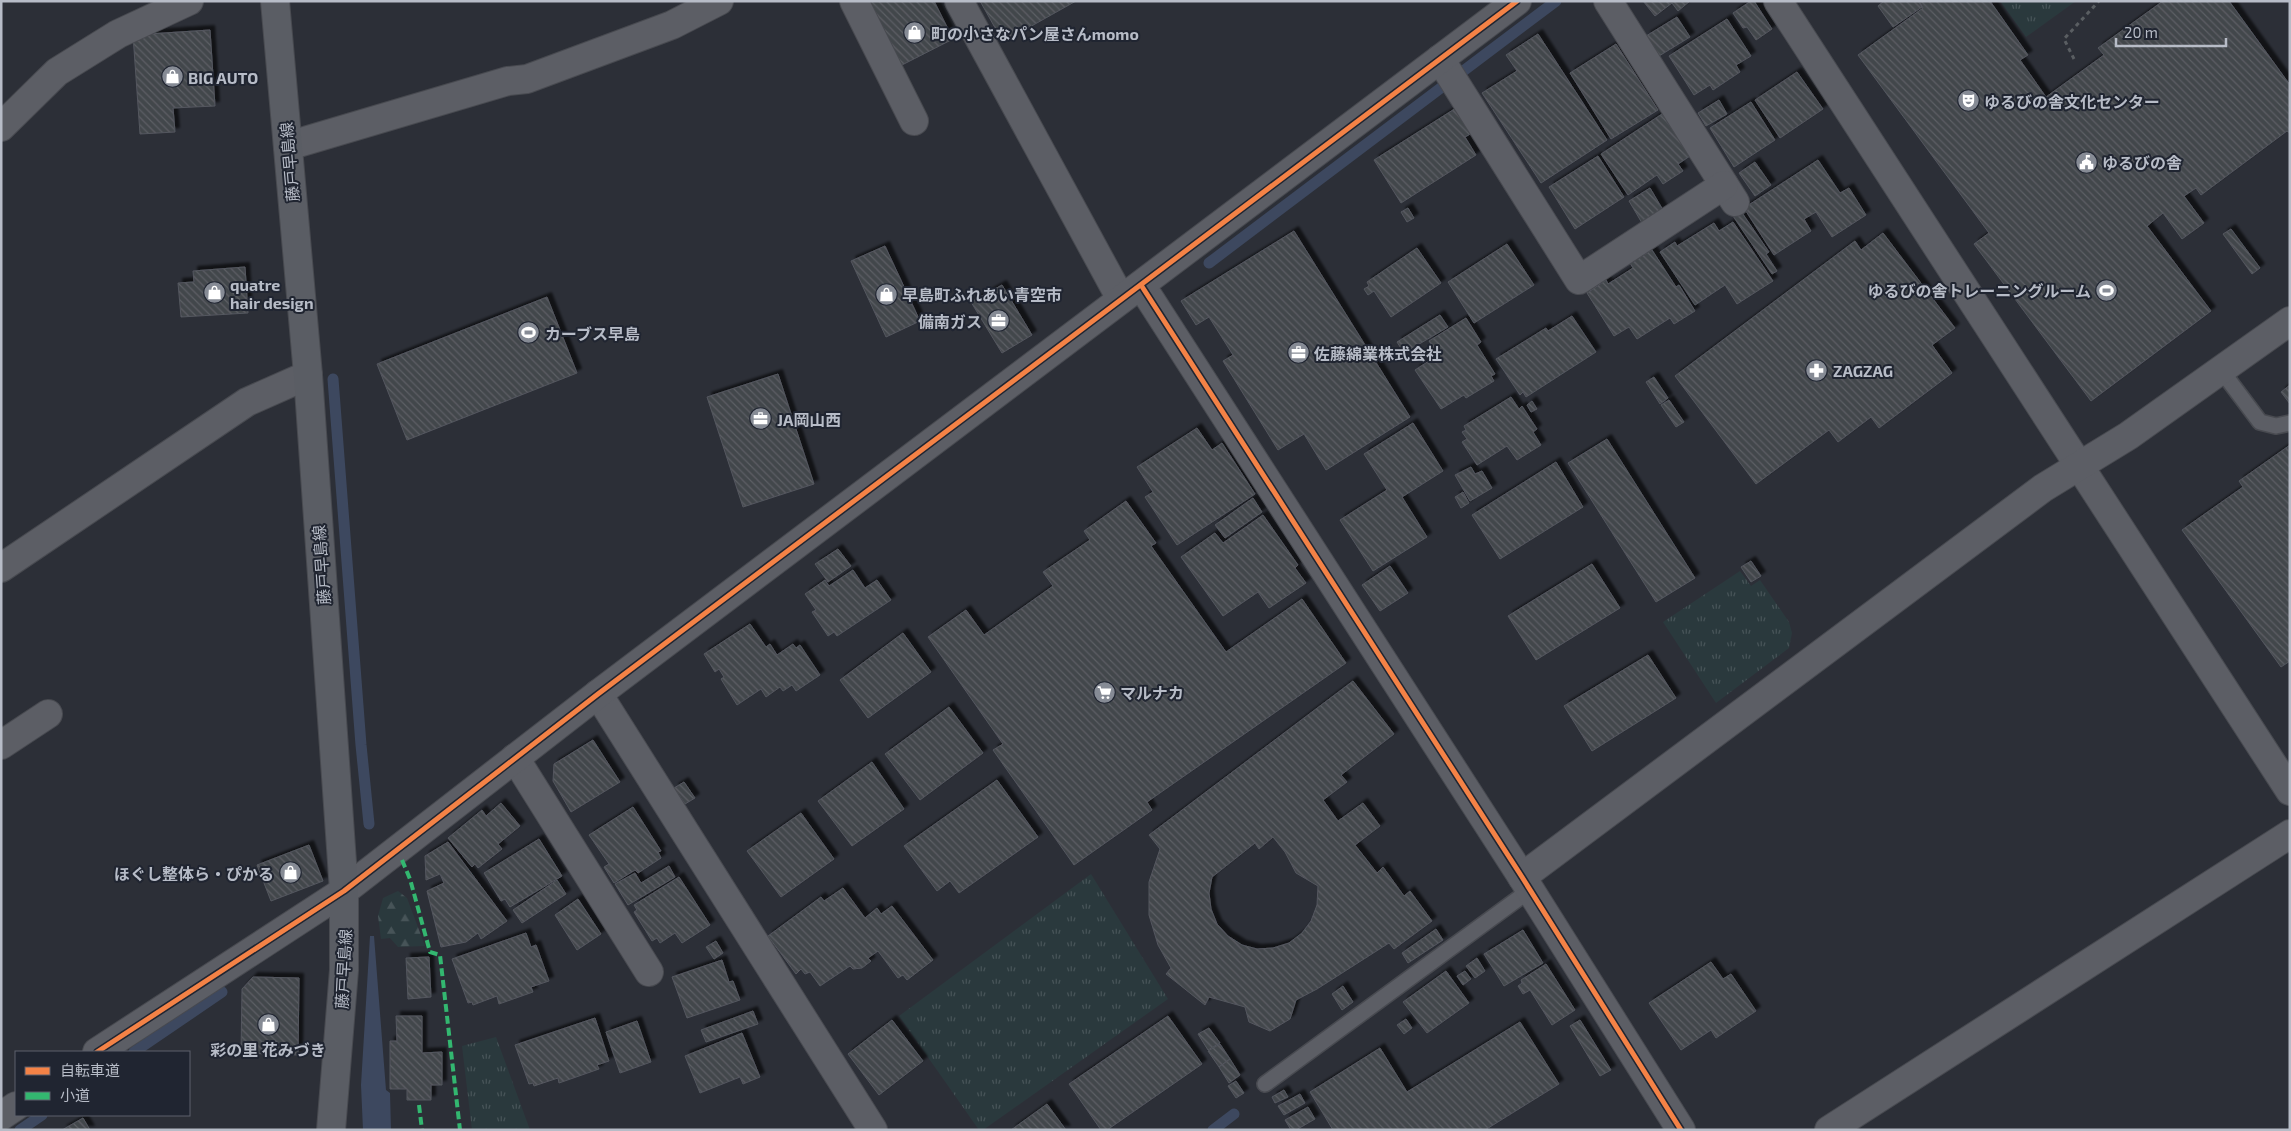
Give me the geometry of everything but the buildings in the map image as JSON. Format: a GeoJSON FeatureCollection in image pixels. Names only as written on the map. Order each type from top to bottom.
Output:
{"type":"FeatureCollection","features":[{"type":"Feature","properties":{"kind":"main road","name":"藤戸早島線"},"geometry":{"type":"LineString","coordinates":[[275,1],[308,375],[344,891],[344,970],[331,1130]]}},
{"type":"Feature","properties":{"kind":"street"},"geometry":{"type":"LineString","coordinates":[[1,127],[58,72],[118,34],[189,1]]}},
{"type":"Feature","properties":{"kind":"street"},"geometry":{"type":"LineString","coordinates":[[288,146],[508,81],[527,79],[672,25],[719,1]]}},
{"type":"Feature","properties":{"kind":"street"},"geometry":{"type":"LineString","coordinates":[[854,1],[914,121]]}},
{"type":"Feature","properties":{"kind":"street"},"geometry":{"type":"LineString","coordinates":[[959,1],[1131,292],[1526,883],[1682,1130]]}},
{"type":"Feature","properties":{"kind":"street"},"geometry":{"type":"LineString","coordinates":[[99,1051],[344,891],[598,694],[1131,292],[1448,73],[1517,1]]}},
{"type":"Feature","properties":{"kind":"street"},"geometry":{"type":"LineString","coordinates":[[1448,73],[1579,280],[1729,193],[1608,1]]}},
{"type":"Feature","properties":{"kind":"street"},"geometry":{"type":"LineString","coordinates":[[1778,1],[2290,790]]}},
{"type":"Feature","properties":{"kind":"street"},"geometry":{"type":"LineString","coordinates":[[1526,883],[2044,488],[2079,464],[2128,436],[2290,321]]}},
{"type":"Feature","properties":{"kind":"street"},"geometry":{"type":"LineString","coordinates":[[1,568],[247,402],[308,375]]}},
{"type":"Feature","properties":{"kind":"street"},"geometry":{"type":"LineString","coordinates":[[598,694],[873,1130]]}},
{"type":"Feature","properties":{"kind":"street"},"geometry":{"type":"LineString","coordinates":[[1,745],[48,714]]}},
{"type":"Feature","properties":{"kind":"street"},"geometry":{"type":"LineString","coordinates":[[515,758],[649,972]]}},
{"type":"Feature","properties":{"kind":"street"},"geometry":{"type":"LineString","coordinates":[[1829,1130],[2290,834]]}},
{"type":"Feature","properties":{"kind":"street"},"geometry":{"type":"LineString","coordinates":[[1,1116],[15,1107]]}},
{"type":"Feature","properties":{"kind":"lane"},"geometry":{"type":"LineString","coordinates":[[2221,370],[2260,422],[2276,426],[2290,422]]}},
{"type":"Feature","properties":{"kind":"lane"},"geometry":{"type":"LineString","coordinates":[[1265,1084],[1526,883]]}},
{"type":"Feature","properties":{"kind":"path"},"geometry":{"type":"LineString","coordinates":[[2074,59],[2064,39],[2099,1]]}},
{"type":"Feature","properties":{"kind":"green space"},"geometry":{"type":"Polygon","coordinates":[[[2000,1],[2076,1],[2026,37],[2000,1]]]}},
{"type":"Feature","properties":{"kind":"green space"},"geometry":{"type":"Polygon","coordinates":[[[1740,571],[1751,586],[1760,580],[1789,622],[1792,633],[1789,648],[1716,703],[1663,622],[1740,571]]]}},
{"type":"Feature","properties":{"kind":"green space"},"geometry":{"type":"Polygon","coordinates":[[[1091,874],[1168,999],[983,1130],[979,1130],[899,1016],[1091,874]]]}},
{"type":"Feature","properties":{"kind":"green space"},"geometry":{"type":"Polygon","coordinates":[[[398,891],[407,898],[425,946],[398,947],[390,938],[381,939],[378,916],[383,898],[398,891]]]}},
{"type":"Feature","properties":{"kind":"green space"},"geometry":{"type":"Polygon","coordinates":[[[496,1037],[530,1130],[472,1130],[462,1046],[496,1037]]]}},
{"type":"Feature","properties":{"kind":"water"},"geometry":{"type":"Polygon","coordinates":[[[370,936],[374,936],[386,1090],[390,1093],[391,1130],[363,1130],[361,1085],[370,936]]]}},
{"type":"Feature","properties":{"kind":"waterway"},"geometry":{"type":"LineString","coordinates":[[1209,263],[1556,1]]}},
{"type":"Feature","properties":{"kind":"waterway"},"geometry":{"type":"LineString","coordinates":[[333,379],[361,745],[369,824]]}},
{"type":"Feature","properties":{"kind":"waterway"},"geometry":{"type":"LineString","coordinates":[[135,1051],[222,992]]}},
{"type":"Feature","properties":{"kind":"waterway"},"geometry":{"type":"LineString","coordinates":[[1213,1130],[1234,1114]]}},
{"type":"Feature","properties":{"kind":"waterway"},"geometry":{"type":"LineString","coordinates":[[20,1130],[41,1116]]}},
{"type":"Feature","properties":{"kind":"marked path"},"geometry":{"type":"LineString","coordinates":[[402,860],[410,879],[430,952],[440,955],[460,1130]]}},
{"type":"Feature","properties":{"kind":"marked path"},"geometry":{"type":"LineString","coordinates":[[419,1105],[422,1130]]}},
{"type":"Feature","properties":{"kind":"cycle path"},"geometry":{"type":"LineString","coordinates":[[99,1051],[344,891],[598,694],[1517,1]]}},
{"type":"Feature","properties":{"kind":"cycle path"},"geometry":{"type":"LineString","coordinates":[[1141,285],[1522,877],[1681,1130]]}},
{"type":"Feature","properties":{"kind":"place","name":"町の小さなパン屋さんmomo"},"geometry":{"type":"Point","coordinates":[915,33]}},
{"type":"Feature","properties":{"kind":"place","name":"BIG AUTO"},"geometry":{"type":"Point","coordinates":[172,77]}},
{"type":"Feature","properties":{"kind":"place","name":"ゆるびの舎文化センター"},"geometry":{"type":"Point","coordinates":[1968,101]}},
{"type":"Feature","properties":{"kind":"place","name":"ゆるびの舎"},"geometry":{"type":"Point","coordinates":[2086,162]}},
{"type":"Feature","properties":{"kind":"place","name":"ゆるびの舎トレーニングルーム"},"geometry":{"type":"Point","coordinates":[2107,290]}},
{"type":"Feature","properties":{"kind":"place","name":"quatre hair design"},"geometry":{"type":"Point","coordinates":[214,293]}},
{"type":"Feature","properties":{"kind":"place","name":"早島町ふれあい青空市"},"geometry":{"type":"Point","coordinates":[886,294]}},
{"type":"Feature","properties":{"kind":"place","name":"備南ガス"},"geometry":{"type":"Point","coordinates":[998,321]}},
{"type":"Feature","properties":{"kind":"place","name":"カーブス早島"},"geometry":{"type":"Point","coordinates":[529,333]}},
{"type":"Feature","properties":{"kind":"place","name":"佐藤綿業株式会社"},"geometry":{"type":"Point","coordinates":[1298,353]}},
{"type":"Feature","properties":{"kind":"place","name":"ZAGZAG"},"geometry":{"type":"Point","coordinates":[1817,370]}},
{"type":"Feature","properties":{"kind":"place","name":"JA岡山西"},"geometry":{"type":"Point","coordinates":[761,419]}},
{"type":"Feature","properties":{"kind":"place","name":"マルナカ"},"geometry":{"type":"Point","coordinates":[1104,692]}},
{"type":"Feature","properties":{"kind":"place","name":"ほぐし整体ら・ぴかる"},"geometry":{"type":"Point","coordinates":[290,873]}},
{"type":"Feature","properties":{"kind":"place","name":"彩の里 花みづき"},"geometry":{"type":"Point","coordinates":[268,1025]}}]}
